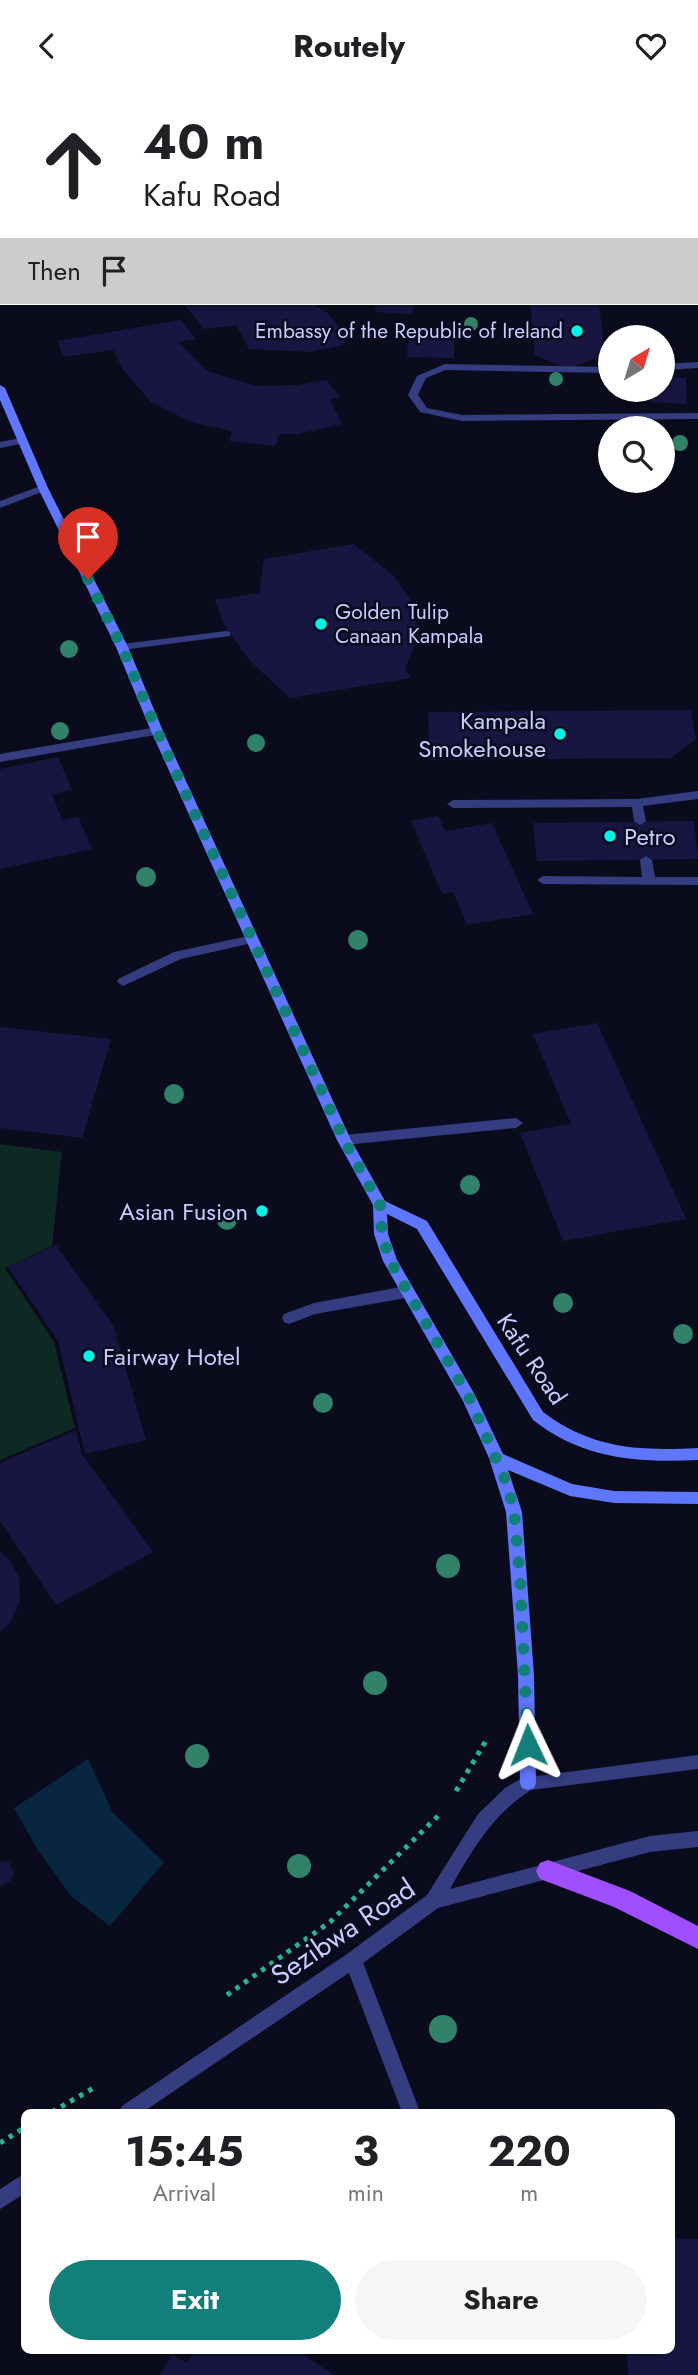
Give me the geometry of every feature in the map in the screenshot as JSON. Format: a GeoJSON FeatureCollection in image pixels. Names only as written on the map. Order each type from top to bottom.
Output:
{"type":"FeatureCollection","features":[{"type":"Feature","properties":{"kind":"main road"},"geometry":{"type":"LineString","coordinates":[[0,388],[43,488],[122,647],[157,731],[344,1140],[380,1205],[382,1234],[390,1261],[470,1399],[497,1458],[514,1512],[526,1675],[528,1783]]}},
{"type":"Feature","properties":{"kind":"main road","name":"Kafu Road"},"geometry":{"type":"LineString","coordinates":[[380,1205],[422,1226],[538,1416],[561,1434],[596,1446],[640,1453],[698,1454]]}},
{"type":"Feature","properties":{"kind":"main road"},"geometry":{"type":"LineString","coordinates":[[497,1458],[570,1490],[614,1497],[698,1498]]}},
{"type":"Feature","properties":{"kind":"main road"},"geometry":{"type":"LineString","coordinates":[[548,1871],[622,1899],[698,1938]]}},
{"type":"Feature","properties":{"kind":"street"},"geometry":{"type":"LineString","coordinates":[[676,366],[698,365]]}},
{"type":"Feature","properties":{"kind":"street"},"geometry":{"type":"LineString","coordinates":[[598,370],[445,367],[422,376],[413,395],[424,410],[462,418],[698,417]]}},
{"type":"Feature","properties":{"kind":"street"},"geometry":{"type":"LineString","coordinates":[[0,445],[22,441]]}},
{"type":"Feature","properties":{"kind":"street"},"geometry":{"type":"LineString","coordinates":[[0,505],[43,488]]}},
{"type":"Feature","properties":{"kind":"street"},"geometry":{"type":"LineString","coordinates":[[122,647],[226,635]]}},
{"type":"Feature","properties":{"kind":"street"},"geometry":{"type":"LineString","coordinates":[[0,758],[157,731]]}},
{"type":"Feature","properties":{"kind":"street"},"geometry":{"type":"LineString","coordinates":[[453,804],[637,803],[698,795]]}},
{"type":"Feature","properties":{"kind":"street"},"geometry":{"type":"LineString","coordinates":[[637,803],[640,821]]}},
{"type":"Feature","properties":{"kind":"street"},"geometry":{"type":"LineString","coordinates":[[646,860],[649,881]]}},
{"type":"Feature","properties":{"kind":"street"},"geometry":{"type":"LineString","coordinates":[[543,880],[698,881]]}},
{"type":"Feature","properties":{"kind":"street"},"geometry":{"type":"LineString","coordinates":[[123,982],[178,955],[253,939]]}},
{"type":"Feature","properties":{"kind":"street"},"geometry":{"type":"LineString","coordinates":[[344,1140],[516,1123]]}},
{"type":"Feature","properties":{"kind":"street"},"geometry":{"type":"LineString","coordinates":[[289,1318],[314,1309],[406,1292]]}},
{"type":"Feature","properties":{"kind":"street"},"geometry":{"type":"LineString","coordinates":[[433,1901],[485,1815],[506,1795],[528,1783],[698,1762]]}},
{"type":"Feature","properties":{"kind":"street","name":"Sezibwa Road"},"geometry":{"type":"LineString","coordinates":[[132,2109],[353,1960],[433,1901],[650,1844],[698,1839]]}},
{"type":"Feature","properties":{"kind":"street"},"geometry":{"type":"LineString","coordinates":[[353,1960],[410,2109]]}},
{"type":"Feature","properties":{"kind":"street"},"geometry":{"type":"LineString","coordinates":[[0,2200],[21,2185]]}},
{"type":"Feature","properties":{"kind":"path"},"geometry":{"type":"LineString","coordinates":[[450,1800],[489,1735]]}},
{"type":"Feature","properties":{"kind":"path"},"geometry":{"type":"LineString","coordinates":[[217,2002],[330,1922],[444,1810]]}},
{"type":"Feature","properties":{"kind":"path"},"geometry":{"type":"LineString","coordinates":[[57,2109],[104,2082]]}},
{"type":"Feature","properties":{"kind":"path"},"geometry":{"type":"LineString","coordinates":[[0,2143],[21,2130]]}},
{"type":"Feature","properties":{"kind":"green space"},"geometry":{"type":"Polygon","coordinates":[[[0,1144],[62,1152],[52,1246],[5,1268],[54,1342],[75,1428],[0,1460],[0,1144]]]}},
{"type":"Feature","properties":{"kind":"water"},"geometry":{"type":"Polygon","coordinates":[[[88,1759],[113,1813],[164,1862],[110,1926],[71,1896],[36,1847],[14,1808],[88,1759]]]}},
{"type":"Feature","properties":{"kind":"building"},"geometry":{"type":"Polygon","coordinates":[[[185,305],[314,305],[328,313],[342,332],[345,345],[309,352],[249,349],[236,325],[204,329],[185,305]]]}},
{"type":"Feature","properties":{"kind":"building"},"geometry":{"type":"Polygon","coordinates":[[[376,305],[414,305],[412,314],[375,312],[376,305]]]}},
{"type":"Feature","properties":{"kind":"building"},"geometry":{"type":"Polygon","coordinates":[[[530,305],[599,305],[602,325],[598,325],[598,358],[568,369],[535,355],[530,305]]]}},
{"type":"Feature","properties":{"kind":"building"},"geometry":{"type":"Polygon","coordinates":[[[181,320],[196,339],[178,342],[207,371],[256,386],[297,385],[326,380],[340,397],[330,399],[342,424],[298,434],[280,434],[275,446],[230,441],[232,431],[191,422],[151,402],[124,371],[113,350],[63,357],[58,341],[181,320]]]}},
{"type":"Feature","properties":{"kind":"building"},"geometry":{"type":"Polygon","coordinates":[[[419,329],[444,330],[444,339],[454,339],[454,358],[407,357],[408,340],[419,340],[419,329]]]}},
{"type":"Feature","properties":{"kind":"building"},"geometry":{"type":"Polygon","coordinates":[[[676,378],[686,378],[687,404],[668,403],[676,403],[676,378]]]}},
{"type":"Feature","properties":{"kind":"building","name":"Golden Tulip Canaan Kampala"},"geometry":{"type":"Polygon","coordinates":[[[353,544],[394,576],[414,605],[418,637],[405,669],[411,678],[290,698],[250,661],[225,627],[215,600],[259,593],[264,559],[353,544]]]}},
{"type":"Feature","properties":{"kind":"building"},"geometry":{"type":"Polygon","coordinates":[[[691,710],[696,739],[671,758],[430,760],[428,712],[691,710]]]}},
{"type":"Feature","properties":{"kind":"building"},"geometry":{"type":"Polygon","coordinates":[[[58,757],[72,790],[52,794],[62,820],[78,817],[92,849],[0,869],[0,769],[58,757]]]}},
{"type":"Feature","properties":{"kind":"building"},"geometry":{"type":"Polygon","coordinates":[[[438,816],[445,831],[492,823],[533,914],[467,925],[453,892],[442,894],[411,821],[438,816]]]}},
{"type":"Feature","properties":{"kind":"building"},"geometry":{"type":"Polygon","coordinates":[[[694,821],[698,859],[537,861],[533,823],[694,821]]]}},
{"type":"Feature","properties":{"kind":"building"},"geometry":{"type":"Polygon","coordinates":[[[597,1023],[686,1219],[563,1241],[520,1133],[571,1124],[533,1034],[597,1023]]]}},
{"type":"Feature","properties":{"kind":"building"},"geometry":{"type":"Polygon","coordinates":[[[0,1027],[111,1039],[82,1138],[0,1128],[0,1027]]]}},
{"type":"Feature","properties":{"kind":"building"},"geometry":{"type":"Polygon","coordinates":[[[56,1245],[113,1325],[146,1440],[85,1454],[58,1341],[8,1267],[56,1245]]]}},
{"type":"Feature","properties":{"kind":"building"},"geometry":{"type":"Polygon","coordinates":[[[76,1430],[82,1454],[153,1552],[56,1605],[0,1521],[0,1463],[76,1430]]]}},
{"type":"Feature","properties":{"kind":"building"},"geometry":{"type":"Polygon","coordinates":[[[0,1552],[8,1558],[19,1577],[20,1601],[10,1623],[0,1632],[0,1552]]]}},
{"type":"Feature","properties":{"kind":"building"},"geometry":{"type":"Polygon","coordinates":[[[0,1861],[9,1862],[14,1874],[10,1881],[0,1887],[0,1861]]]}},
{"type":"Feature","properties":{"kind":"building"},"geometry":{"type":"Polygon","coordinates":[[[675,2239],[698,2239],[698,2375],[628,2375],[627,2354],[675,2354],[675,2239]]]}},
{"type":"Feature","properties":{"kind":"building"},"geometry":{"type":"Polygon","coordinates":[[[172,2354],[187,2363],[193,2354],[301,2354],[335,2375],[160,2375],[172,2354]]]}},
{"type":"Feature","properties":{"kind":"place","name":"Embassy of the Republic of Ireland"},"geometry":{"type":"Point","coordinates":[577,331]}},
{"type":"Feature","properties":{"kind":"place","name":"Golden Tulip Canaan Kampala"},"geometry":{"type":"Point","coordinates":[321,624]}},
{"type":"Feature","properties":{"kind":"place","name":"Kampala Smokehouse"},"geometry":{"type":"Point","coordinates":[560,734]}},
{"type":"Feature","properties":{"kind":"place","name":"Petro"},"geometry":{"type":"Point","coordinates":[610,836]}},
{"type":"Feature","properties":{"kind":"place","name":"Asian Fusion"},"geometry":{"type":"Point","coordinates":[262,1211]}},
{"type":"Feature","properties":{"kind":"place","name":"Fairway Hotel"},"geometry":{"type":"Point","coordinates":[89,1356]}},
{"type":"Feature","properties":{"kind":"route"},"geometry":{"type":"LineString","coordinates":[[88,579],[122,647],[157,731],[344,1140],[380,1205],[382,1234],[390,1261],[470,1399],[508,1486],[514,1512],[520,1577],[528,1745]]}}]}
